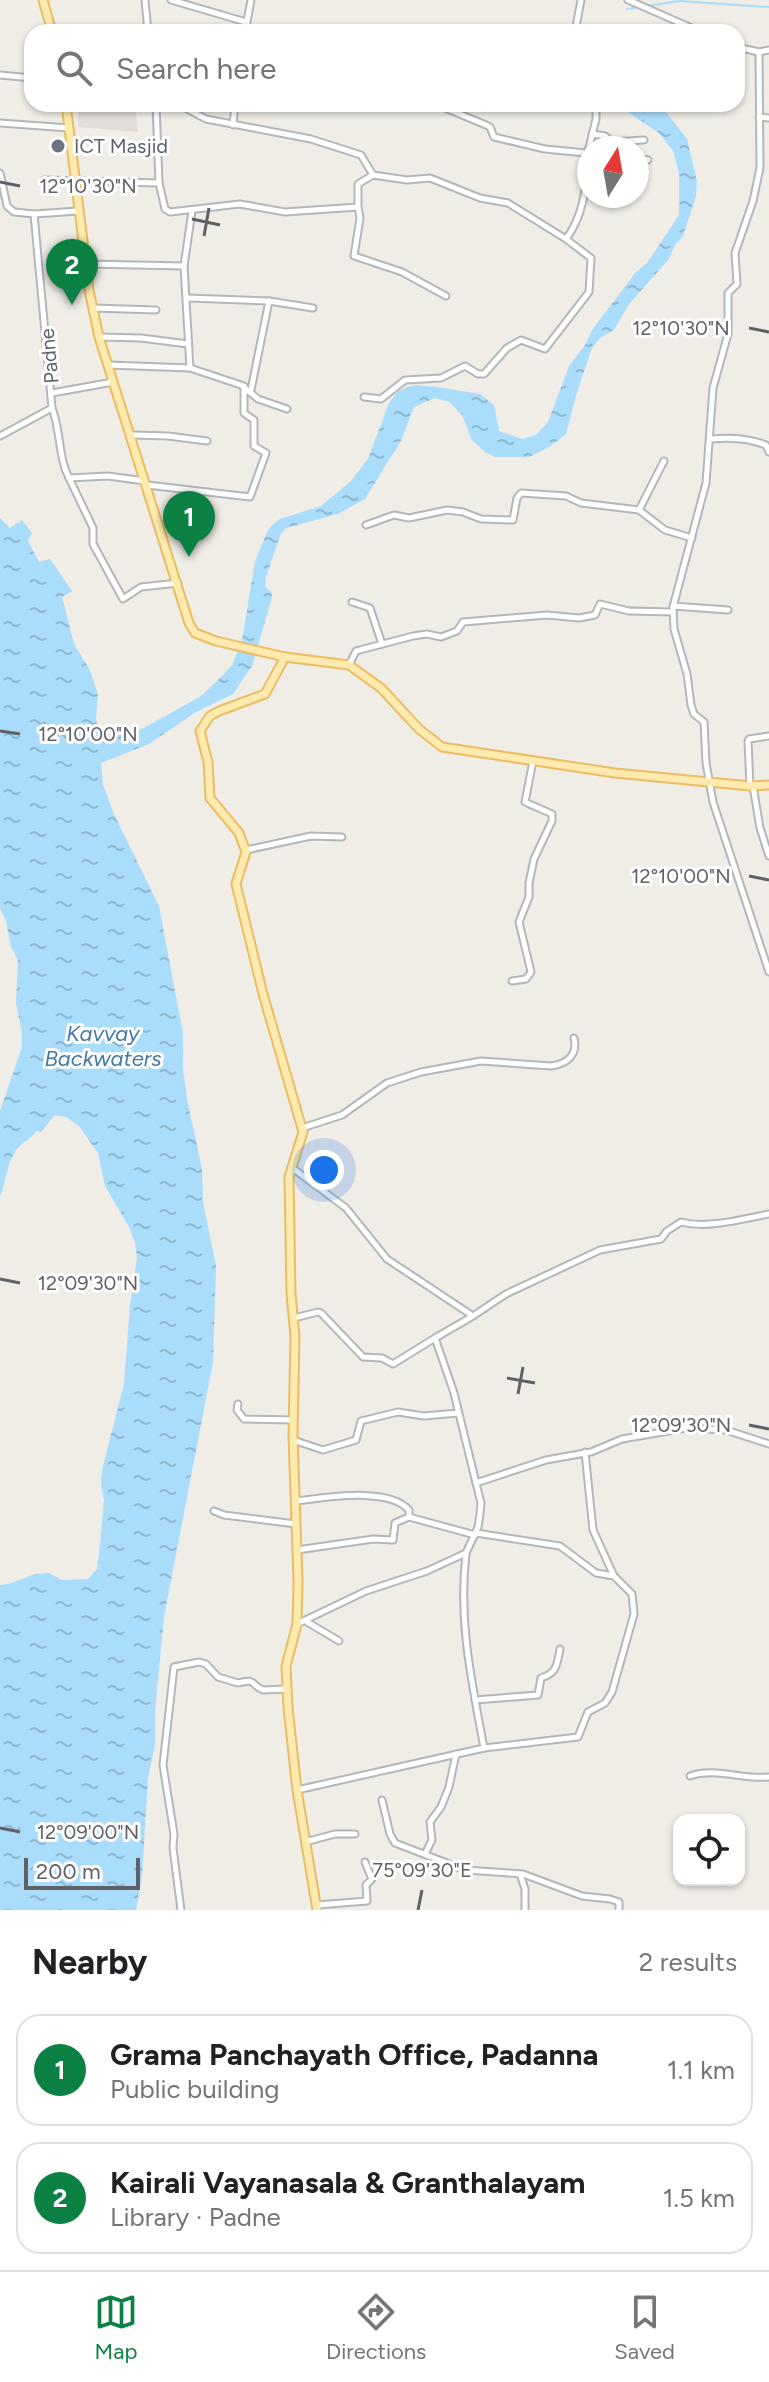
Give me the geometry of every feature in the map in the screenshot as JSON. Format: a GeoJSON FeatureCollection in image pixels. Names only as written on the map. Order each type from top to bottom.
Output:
{"type":"FeatureCollection","features":[{"type":"Feature","properties":{"kind":"main road"},"geometry":{"type":"LineString","coordinates":[[43,0],[50,24]]}},
{"type":"Feature","properties":{"kind":"main road"},"geometry":{"type":"LineString","coordinates":[[67,112],[78,211],[99,337],[191,629],[216,641],[285,657],[349,665],[381,688],[419,729],[442,747],[615,773],[769,785]]}},
{"type":"Feature","properties":{"kind":"main road"},"geometry":{"type":"LineString","coordinates":[[285,657],[265,694],[219,711],[205,721],[200,731],[208,762],[210,798],[239,833],[246,850],[246,859],[236,884],[263,994],[302,1128],[290,1166],[297,1624],[286,1666],[297,1790],[317,1908]]}},
{"type":"Feature","properties":{"kind":"street"},"geometry":{"type":"LineString","coordinates":[[145,0],[147,24]]}},
{"type":"Feature","properties":{"kind":"street"},"geometry":{"type":"LineString","coordinates":[[171,0],[246,22],[251,0]]}},
{"type":"Feature","properties":{"kind":"street"},"geometry":{"type":"LineString","coordinates":[[576,24],[581,0]]}},
{"type":"Feature","properties":{"kind":"street"},"geometry":{"type":"LineString","coordinates":[[628,0],[683,24]]}},
{"type":"Feature","properties":{"kind":"street"},"geometry":{"type":"LineString","coordinates":[[745,49],[759,52],[769,50]]}},
{"type":"Feature","properties":{"kind":"street"},"geometry":{"type":"LineString","coordinates":[[759,52],[760,168],[753,201],[735,253],[738,279],[735,288],[728,293],[728,334],[713,388],[706,483],[673,609],[691,705],[694,714],[704,722],[708,782],[769,972]]}},
{"type":"Feature","properties":{"kind":"street"},"geometry":{"type":"LineString","coordinates":[[0,75],[24,77]]}},
{"type":"Feature","properties":{"kind":"street"},"geometry":{"type":"LineString","coordinates":[[156,112],[159,183],[165,209],[170,212],[240,204],[285,212],[358,207]]}},
{"type":"Feature","properties":{"kind":"street"},"geometry":{"type":"LineString","coordinates":[[193,112],[206,119],[311,139],[361,155],[373,175]]}},
{"type":"Feature","properties":{"kind":"street"},"geometry":{"type":"LineString","coordinates":[[233,125],[234,112]]}},
{"type":"Feature","properties":{"kind":"street"},"geometry":{"type":"LineString","coordinates":[[455,112],[490,127],[494,137],[545,149],[577,151]]}},
{"type":"Feature","properties":{"kind":"street"},"geometry":{"type":"LineString","coordinates":[[596,112],[592,134],[605,136]]}},
{"type":"Feature","properties":{"kind":"street"},"geometry":{"type":"LineString","coordinates":[[759,117],[769,118]]}},
{"type":"Feature","properties":{"kind":"street"},"geometry":{"type":"LineString","coordinates":[[0,123],[69,128]]}},
{"type":"Feature","properties":{"kind":"street"},"geometry":{"type":"LineString","coordinates":[[0,173],[7,206],[14,212],[78,211]]}},
{"type":"Feature","properties":{"kind":"street"},"geometry":{"type":"LineString","coordinates":[[364,397],[381,399],[405,380],[441,378],[465,366],[484,374],[507,348],[521,340],[541,348],[548,347],[589,292],[591,258],[508,203],[480,198],[430,178],[407,180],[373,175],[358,184],[360,218],[354,256],[402,272],[446,296]]}},
{"type":"Feature","properties":{"kind":"street"},"geometry":{"type":"LineString","coordinates":[[44,180],[159,183]]}},
{"type":"Feature","properties":{"kind":"street"},"geometry":{"type":"LineString","coordinates":[[566,239],[573,230],[580,208]]}},
{"type":"Feature","properties":{"kind":"street"},"geometry":{"type":"LineString","coordinates":[[190,368],[184,266],[192,211]]}},
{"type":"Feature","properties":{"kind":"street","name":"Padne"},"geometry":{"type":"LineString","coordinates":[[0,436],[52,408],[34,214]]}},
{"type":"Feature","properties":{"kind":"street"},"geometry":{"type":"LineString","coordinates":[[86,264],[184,266]]}},
{"type":"Feature","properties":{"kind":"street"},"geometry":{"type":"LineString","coordinates":[[187,298],[269,301],[313,308]]}},
{"type":"Feature","properties":{"kind":"street"},"geometry":{"type":"LineString","coordinates":[[251,391],[269,301]]}},
{"type":"Feature","properties":{"kind":"street"},"geometry":{"type":"LineString","coordinates":[[93,308],[156,310]]}},
{"type":"Feature","properties":{"kind":"street"},"geometry":{"type":"LineString","coordinates":[[99,337],[188,344]]}},
{"type":"Feature","properties":{"kind":"street"},"geometry":{"type":"LineString","coordinates":[[108,365],[190,368],[244,386],[258,399],[287,409]]}},
{"type":"Feature","properties":{"kind":"street"},"geometry":{"type":"LineString","coordinates":[[52,393],[113,382]]}},
{"type":"Feature","properties":{"kind":"street"},"geometry":{"type":"LineString","coordinates":[[69,478],[108,476],[250,497],[266,453],[254,446],[254,420],[244,413],[244,386]]}},
{"type":"Feature","properties":{"kind":"street"},"geometry":{"type":"LineString","coordinates":[[52,408],[62,459],[93,528],[93,544],[123,599],[129,598],[141,587],[178,583]]}},
{"type":"Feature","properties":{"kind":"street"},"geometry":{"type":"LineString","coordinates":[[132,435],[207,441]]}},
{"type":"Feature","properties":{"kind":"street"},"geometry":{"type":"LineString","coordinates":[[711,439],[757,441],[766,445],[769,452]]}},
{"type":"Feature","properties":{"kind":"street"},"geometry":{"type":"LineString","coordinates":[[639,510],[664,461]]}},
{"type":"Feature","properties":{"kind":"street"},"geometry":{"type":"LineString","coordinates":[[366,525],[394,515],[409,518],[447,510],[481,519],[513,520],[517,495],[521,493],[566,496],[581,503],[639,510],[665,530],[692,538]]}},
{"type":"Feature","properties":{"kind":"street"},"geometry":{"type":"LineString","coordinates":[[352,602],[370,608],[382,644]]}},
{"type":"Feature","properties":{"kind":"street"},"geometry":{"type":"LineString","coordinates":[[349,665],[356,651],[427,634],[441,637],[457,631],[463,622],[547,615],[579,618],[592,616],[600,604],[629,611],[728,610]]}},
{"type":"Feature","properties":{"kind":"street"},"geometry":{"type":"LineString","coordinates":[[769,736],[748,741],[752,786],[769,856]]}},
{"type":"Feature","properties":{"kind":"street"},"geometry":{"type":"LineString","coordinates":[[512,981],[526,979],[531,972],[519,922],[529,897],[534,859],[552,821],[552,814],[525,802],[533,761]]}},
{"type":"Feature","properties":{"kind":"street"},"geometry":{"type":"LineString","coordinates":[[761,833],[769,831]]}},
{"type":"Feature","properties":{"kind":"street"},"geometry":{"type":"LineString","coordinates":[[246,850],[301,837],[342,837]]}},
{"type":"Feature","properties":{"kind":"street"},"geometry":{"type":"LineString","coordinates":[[302,1128],[342,1115],[387,1083],[421,1072],[481,1061],[561,1065],[576,1047],[574,1038]]}},
{"type":"Feature","properties":{"kind":"street"},"geometry":{"type":"LineString","coordinates":[[290,1166],[346,1208],[387,1259],[473,1316]]}},
{"type":"Feature","properties":{"kind":"street"},"geometry":{"type":"LineString","coordinates":[[293,1318],[321,1313],[363,1357],[382,1358],[393,1364],[506,1294],[600,1250],[661,1239],[681,1222],[695,1225],[769,1214]]}},
{"type":"Feature","properties":{"kind":"street"},"geometry":{"type":"LineString","coordinates":[[435,1338],[481,1503],[476,1534],[466,1553],[462,1600],[463,1633],[484,1748]]}},
{"type":"Feature","properties":{"kind":"street"},"geometry":{"type":"LineString","coordinates":[[238,1404],[237,1410],[244,1419],[293,1420]]}},
{"type":"Feature","properties":{"kind":"street"},"geometry":{"type":"LineString","coordinates":[[293,1440],[327,1449],[356,1440],[361,1421],[398,1412],[414,1416],[458,1413]]}},
{"type":"Feature","properties":{"kind":"street"},"geometry":{"type":"LineString","coordinates":[[476,1483],[546,1460],[591,1452],[622,1439],[686,1428],[726,1430],[769,1444]]}},
{"type":"Feature","properties":{"kind":"street"},"geometry":{"type":"LineString","coordinates":[[297,1790],[484,1748],[578,1737],[588,1712],[605,1703],[612,1692],[634,1614],[632,1594],[614,1576],[593,1530],[595,1521],[585,1452]]}},
{"type":"Feature","properties":{"kind":"street"},"geometry":{"type":"LineString","coordinates":[[296,1501],[371,1497],[405,1505],[409,1517]]}},
{"type":"Feature","properties":{"kind":"street"},"geometry":{"type":"LineString","coordinates":[[214,1511],[296,1524]]}},
{"type":"Feature","properties":{"kind":"street"},"geometry":{"type":"LineString","coordinates":[[297,1550],[373,1539],[393,1540],[395,1523],[409,1517],[476,1534],[560,1546],[596,1573],[614,1576]]}},
{"type":"Feature","properties":{"kind":"street"},"geometry":{"type":"LineString","coordinates":[[297,1624],[366,1591],[427,1571],[466,1553]]}},
{"type":"Feature","properties":{"kind":"street"},"geometry":{"type":"LineString","coordinates":[[307,1621],[339,1641]]}},
{"type":"Feature","properties":{"kind":"street"},"geometry":{"type":"LineString","coordinates":[[475,1700],[538,1695],[541,1678],[554,1674],[556,1670],[560,1649]]}},
{"type":"Feature","properties":{"kind":"street"},"geometry":{"type":"LineString","coordinates":[[181,1910],[174,1834],[163,1765],[174,1667],[199,1662],[206,1664],[218,1677],[238,1683],[252,1681],[263,1690],[287,1689]]}},
{"type":"Feature","properties":{"kind":"street"},"geometry":{"type":"LineString","coordinates":[[425,1854],[432,1840],[430,1822],[441,1807],[449,1787],[456,1754]]}},
{"type":"Feature","properties":{"kind":"street"},"geometry":{"type":"LineString","coordinates":[[690,1776],[705,1771],[721,1775],[769,1777]]}},
{"type":"Feature","properties":{"kind":"street"},"geometry":{"type":"LineString","coordinates":[[382,1800],[392,1841],[465,1870],[520,1874],[582,1896],[610,1899],[619,1902],[619,1910]]}},
{"type":"Feature","properties":{"kind":"street"},"geometry":{"type":"LineString","coordinates":[[305,1842],[335,1834],[355,1834]]}},
{"type":"Feature","properties":{"kind":"street"},"geometry":{"type":"LineString","coordinates":[[317,1908],[367,1901],[366,1885],[372,1879],[365,1862]]}},
{"type":"Feature","properties":{"kind":"street"},"geometry":{"type":"LineString","coordinates":[[520,1874],[525,1889],[525,1910]]}},
{"type":"Feature","properties":{"kind":"shaded area"},"geometry":{"type":"Polygon","coordinates":[[[78,112],[136,112],[138,132],[78,127],[78,112]]]}},
{"type":"Feature","properties":{"kind":"water","name":"Kavvay Backwaters"},"geometry":{"type":"Polygon","coordinates":[[[628,112],[666,112],[687,139],[697,181],[696,196],[683,236],[669,259],[629,304],[614,330],[600,338],[592,348],[566,434],[529,457],[496,457],[486,453],[472,440],[462,415],[449,402],[435,398],[414,407],[401,441],[365,499],[338,514],[286,528],[281,533],[266,577],[265,587],[272,593],[271,601],[252,666],[233,694],[196,712],[149,744],[101,763],[103,784],[113,812],[159,906],[183,1033],[187,1099],[202,1169],[203,1202],[216,1266],[213,1362],[164,1617],[155,1744],[148,1778],[142,1877],[136,1910],[0,1910],[0,1585],[49,1573],[62,1580],[88,1579],[97,1569],[104,1500],[102,1470],[124,1384],[137,1258],[129,1227],[105,1186],[98,1153],[79,1126],[66,1117],[55,1115],[41,1132],[36,1131],[17,1149],[0,1197],[0,1111],[22,1047],[22,1033],[16,1003],[18,960],[0,908],[0,518],[10,528],[22,520],[32,533],[28,541],[39,562],[50,559],[72,591],[62,597],[74,644],[90,670],[98,695],[96,718],[99,740],[144,728],[201,696],[232,665],[242,641],[255,561],[269,528],[280,519],[321,506],[351,481],[368,459],[389,403],[398,391],[415,385],[480,394],[494,405],[499,431],[522,439],[536,435],[548,422],[569,366],[592,330],[636,272],[647,263],[679,215],[679,173],[673,151],[659,133],[628,112]]]}},
{"type":"Feature","properties":{"kind":"waterway"},"geometry":{"type":"LineString","coordinates":[[647,6],[679,1],[769,7]]}},
{"type":"Feature","properties":{"kind":"waterway"},"geometry":{"type":"LineString","coordinates":[[627,9],[641,7]]}},
{"type":"Feature","properties":{"kind":"place","name":"ICT Masjid"},"geometry":{"type":"Point","coordinates":[58,146]}},
{"type":"Feature","properties":{"kind":"place","name":"Kairali Vayanasala & Granthalayam"},"geometry":{"type":"Point","coordinates":[72,305]}},
{"type":"Feature","properties":{"kind":"place","name":"Grama Panchayath Office, Padanna"},"geometry":{"type":"Point","coordinates":[189,557]}}]}
